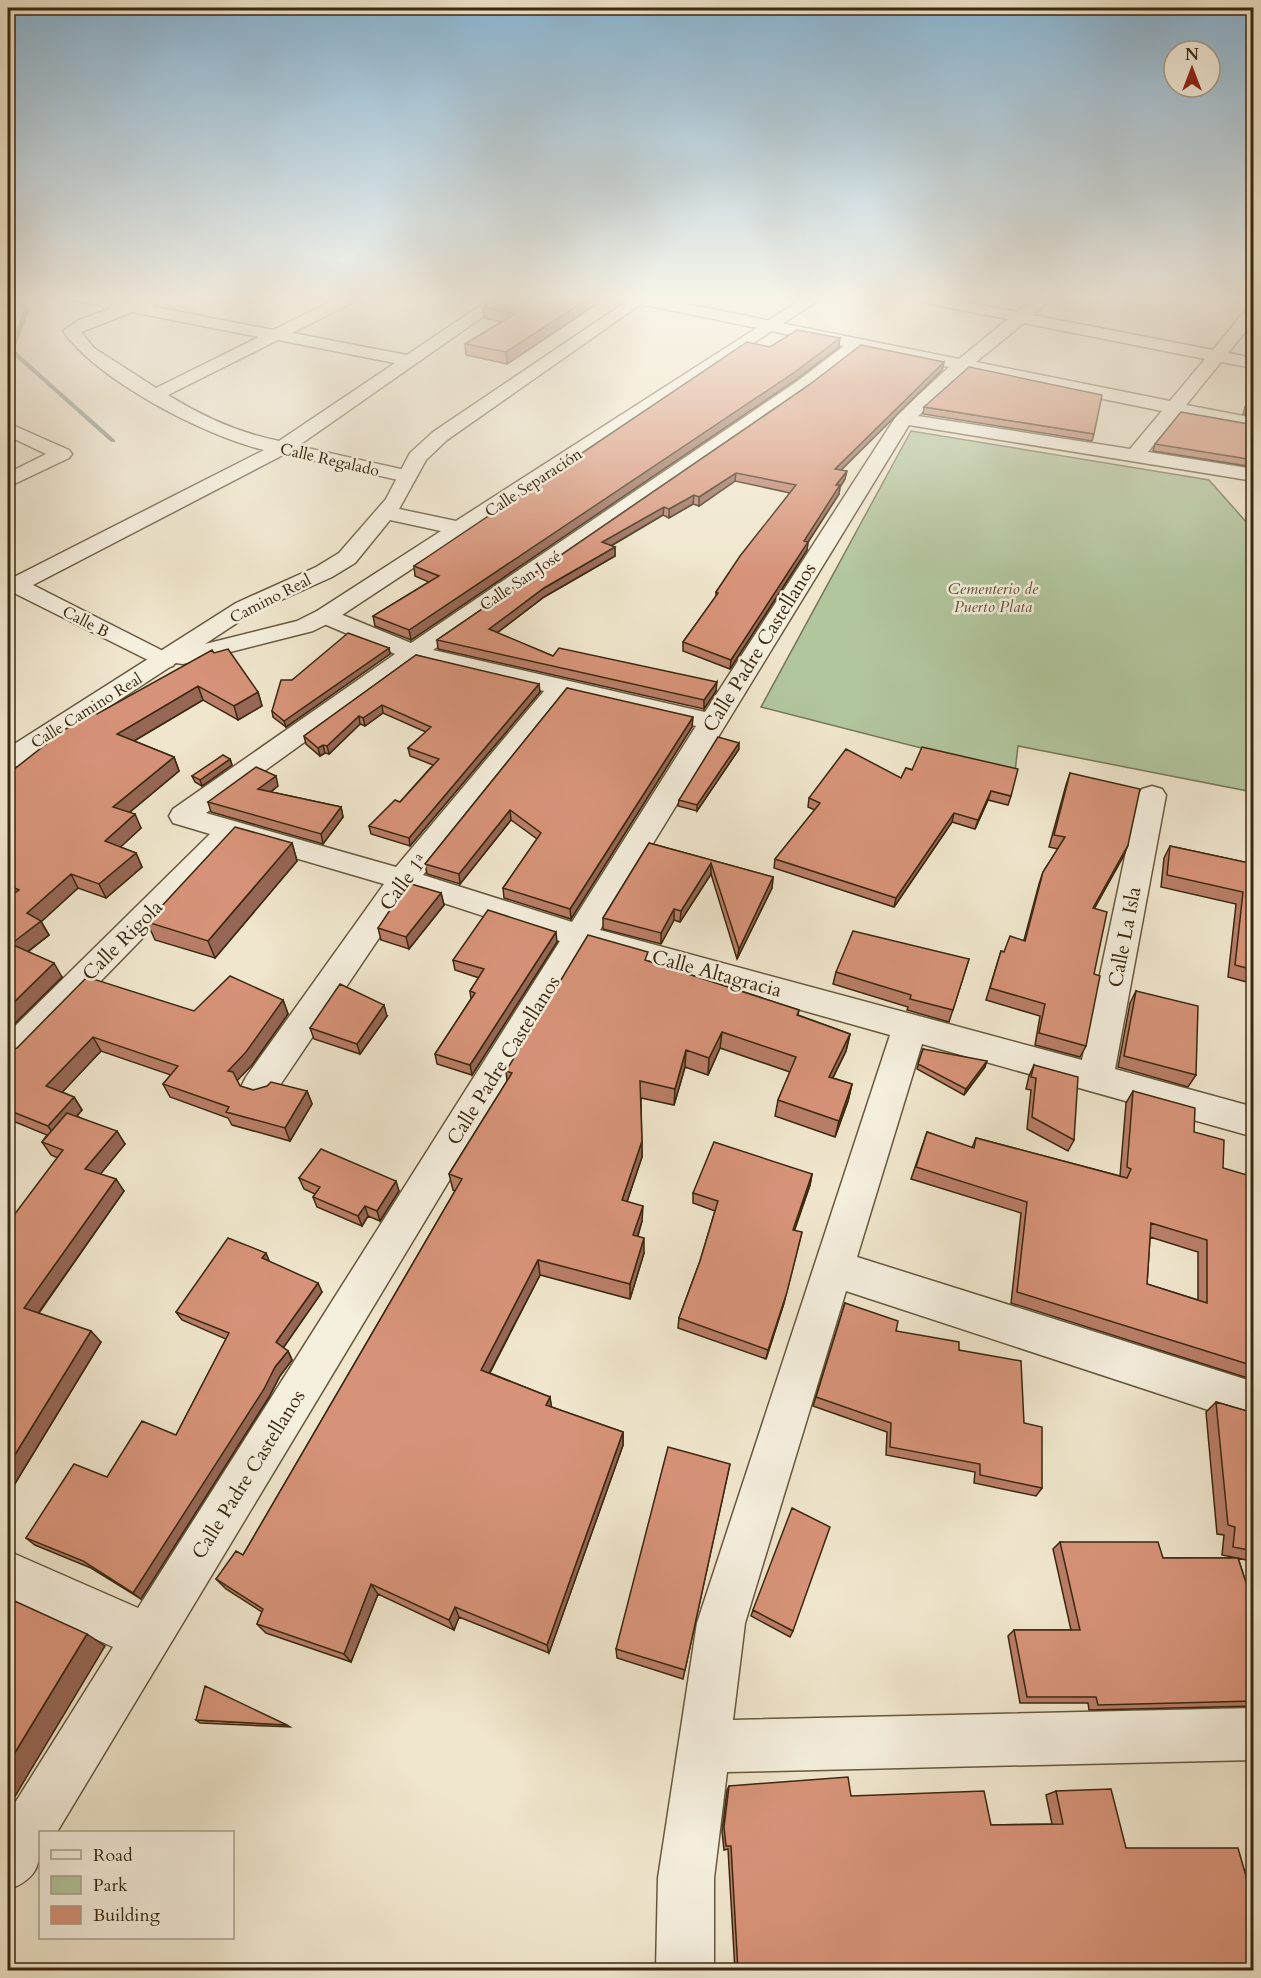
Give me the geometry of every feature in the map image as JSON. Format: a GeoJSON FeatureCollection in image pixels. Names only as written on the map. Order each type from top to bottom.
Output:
{"type":"FeatureCollection","features":[{"type":"Feature","properties":{"kind":"street","name":"Calle Regalado"},"geometry":{"type":"LineString","coordinates":[[146,389],[185,414],[242,439],[407,476]]}},
{"type":"Feature","properties":{"kind":"street"},"geometry":{"type":"LineString","coordinates":[[155,395],[167,389]]}},
{"type":"Feature","properties":{"kind":"street"},"geometry":{"type":"LineString","coordinates":[[12,583],[282,448],[369,389]]}},
{"type":"Feature","properties":{"kind":"street","name":"Camino Real"},"geometry":{"type":"LineString","coordinates":[[164,661],[244,608],[324,572],[347,558],[387,513],[417,457],[440,436],[506,389]]}},
{"type":"Feature","properties":{"kind":"street","name":"Calle Separación"},"geometry":{"type":"LineString","coordinates":[[164,661],[236,645],[305,626],[325,616],[675,389]]}},
{"type":"Feature","properties":{"kind":"street","name":"Calle San José"},"geometry":{"type":"LineString","coordinates":[[183,816],[413,653],[797,389]]}},
{"type":"Feature","properties":{"kind":"street","name":"Calle Padre Castellanos"},"geometry":{"type":"LineString","coordinates":[[8,1863],[712,722],[904,419],[936,389]]}},
{"type":"Feature","properties":{"kind":"street"},"geometry":{"type":"LineString","coordinates":[[1085,389],[1254,424]]}},
{"type":"Feature","properties":{"kind":"street"},"geometry":{"type":"LineString","coordinates":[[1135,456],[1188,389]]}},
{"type":"Feature","properties":{"kind":"street"},"geometry":{"type":"LineString","coordinates":[[904,419],[1254,475]]}},
{"type":"Feature","properties":{"kind":"street"},"geometry":{"type":"LineString","coordinates":[[8,429],[62,454],[8,481]]}},
{"type":"Feature","properties":{"kind":"street"},"geometry":{"type":"LineString","coordinates":[[387,513],[461,529]]}},
{"type":"Feature","properties":{"kind":"street"},"geometry":{"type":"LineString","coordinates":[[347,558],[373,566],[378,583]]}},
{"type":"Feature","properties":{"kind":"street","name":"Calle B"},"geometry":{"type":"LineString","coordinates":[[12,583],[164,661]]}},
{"type":"Feature","properties":{"kind":"street"},"geometry":{"type":"LineString","coordinates":[[325,616],[413,653],[712,722]]}},
{"type":"Feature","properties":{"kind":"street","name":"Calle Camino Real"},"geometry":{"type":"LineString","coordinates":[[8,760],[164,661]]}},
{"type":"Feature","properties":{"kind":"street","name":"Calle 1ª"},"geometry":{"type":"LineString","coordinates":[[259,1088],[403,879],[561,687]]}},
{"type":"Feature","properties":{"kind":"street","name":"Calle La Isla"},"geometry":{"type":"LineString","coordinates":[[1096,1078],[1152,795]]}},
{"type":"Feature","properties":{"kind":"street","name":"Calle Altagracia"},"geometry":{"type":"LineString","coordinates":[[183,816],[403,879],[580,936],[1254,1122]]}},
{"type":"Feature","properties":{"kind":"street","name":"Calle Rigola"},"geometry":{"type":"LineString","coordinates":[[12,1050],[232,829]]}},
{"type":"Feature","properties":{"kind":"street"},"geometry":{"type":"LineString","coordinates":[[685,1971],[686,1878],[721,1623],[910,1026]]}},
{"type":"Feature","properties":{"kind":"street"},"geometry":{"type":"LineString","coordinates":[[833,1268],[1254,1404]]}},
{"type":"Feature","properties":{"kind":"street"},"geometry":{"type":"LineString","coordinates":[[8,1575],[147,1637]]}},
{"type":"Feature","properties":{"kind":"street"},"geometry":{"type":"LineString","coordinates":[[704,1747],[1254,1734]]}},
{"type":"Feature","properties":{"kind":"green space","name":"Cementerio de Puerto Plata"},"geometry":{"type":"Polygon","coordinates":[[[911,431],[1209,480],[1248,524],[1253,526],[1253,792],[1018,746],[1015,772],[761,707],[911,431]]]}},
{"type":"Feature","properties":{"kind":"building"},"geometry":{"type":"Polygon","coordinates":[[[677,389],[769,389],[409,630],[373,616],[439,576],[414,566],[677,389]]]}},
{"type":"Feature","properties":{"kind":"building"},"geometry":{"type":"Polygon","coordinates":[[[803,389],[916,389],[835,469],[847,471],[836,485],[840,485],[804,541],[808,542],[731,660],[683,642],[718,593],[716,592],[740,556],[796,485],[736,473],[699,497],[694,495],[669,509],[664,507],[602,542],[615,547],[544,588],[489,629],[553,656],[559,648],[717,682],[704,700],[437,640],[803,389]]]}},
{"type":"Feature","properties":{"kind":"building"},"geometry":{"type":"Polygon","coordinates":[[[944,389],[1075,389],[1102,395],[1094,434],[924,407],[944,389]]]}},
{"type":"Feature","properties":{"kind":"building"},"geometry":{"type":"Polygon","coordinates":[[[1254,394],[1254,409],[1245,407],[1254,394]]]}},
{"type":"Feature","properties":{"kind":"building"},"geometry":{"type":"Polygon","coordinates":[[[1181,412],[1254,425],[1254,460],[1155,444],[1181,412]]]}},
{"type":"Feature","properties":{"kind":"building"},"geometry":{"type":"Polygon","coordinates":[[[348,633],[389,648],[284,721],[272,711],[281,680],[292,680],[348,633]]]}},
{"type":"Feature","properties":{"kind":"building"},"geometry":{"type":"Polygon","coordinates":[[[228,649],[258,692],[234,706],[198,686],[117,734],[174,757],[113,807],[135,814],[105,841],[136,853],[99,884],[71,874],[27,913],[41,921],[11,944],[54,963],[8,1008],[8,898],[19,890],[8,885],[8,774],[64,730],[92,712],[97,714],[212,650],[214,653],[228,649]]]}},
{"type":"Feature","properties":{"kind":"building"},"geometry":{"type":"Polygon","coordinates":[[[416,655],[539,684],[409,838],[369,826],[395,800],[400,802],[439,759],[408,748],[431,727],[382,705],[363,718],[359,716],[327,746],[323,745],[318,748],[304,736],[416,655]]]}},
{"type":"Feature","properties":{"kind":"building"},"geometry":{"type":"Polygon","coordinates":[[[567,688],[693,717],[570,909],[503,888],[541,833],[510,810],[459,874],[425,864],[567,688]]]}},
{"type":"Feature","properties":{"kind":"building"},"geometry":{"type":"Polygon","coordinates":[[[718,737],[739,743],[697,805],[679,800],[718,737]]]}},
{"type":"Feature","properties":{"kind":"building"},"geometry":{"type":"Polygon","coordinates":[[[922,747],[1018,769],[1011,796],[991,791],[978,820],[954,813],[896,898],[775,859],[820,803],[809,798],[846,749],[901,778],[906,768],[912,770],[922,747]]]}},
{"type":"Feature","properties":{"kind":"building"},"geometry":{"type":"Polygon","coordinates":[[[223,755],[230,759],[200,780],[192,776],[223,755]]]}},
{"type":"Feature","properties":{"kind":"building"},"geometry":{"type":"Polygon","coordinates":[[[256,767],[276,776],[258,789],[341,807],[321,834],[208,802],[256,767]]]}},
{"type":"Feature","properties":{"kind":"building"},"geometry":{"type":"Polygon","coordinates":[[[1070,773],[1140,789],[1128,845],[1093,908],[1107,912],[1094,974],[1100,976],[1086,1046],[1039,1033],[1045,1004],[990,988],[1001,951],[1004,952],[1010,936],[1025,941],[1043,872],[1065,837],[1054,835],[1070,773]]]}},
{"type":"Feature","properties":{"kind":"building"},"geometry":{"type":"Polygon","coordinates":[[[235,827],[292,843],[208,941],[147,922],[235,827]]]}},
{"type":"Feature","properties":{"kind":"building"},"geometry":{"type":"Polygon","coordinates":[[[649,843],[773,877],[739,949],[711,863],[681,911],[674,909],[661,933],[603,918],[649,843]]]}},
{"type":"Feature","properties":{"kind":"building"},"geometry":{"type":"Polygon","coordinates":[[[1170,846],[1254,864],[1254,970],[1235,965],[1243,892],[1167,875],[1170,846]]]}},
{"type":"Feature","properties":{"kind":"building"},"geometry":{"type":"Polygon","coordinates":[[[408,883],[441,893],[406,937],[378,928],[408,883]]]}},
{"type":"Feature","properties":{"kind":"building"},"geometry":{"type":"Polygon","coordinates":[[[488,910],[556,932],[470,1065],[435,1054],[475,993],[470,991],[484,969],[453,960],[488,910]]]}},
{"type":"Feature","properties":{"kind":"building"},"geometry":{"type":"Polygon","coordinates":[[[853,931],[969,959],[953,1010],[910,999],[911,995],[836,972],[853,931]]]}},
{"type":"Feature","properties":{"kind":"building"},"geometry":{"type":"Polygon","coordinates":[[[588,935],[648,952],[645,960],[799,1010],[797,1015],[850,1034],[829,1077],[852,1084],[839,1121],[778,1100],[796,1057],[722,1032],[709,1058],[686,1050],[675,1089],[640,1081],[642,1141],[622,1200],[643,1206],[633,1235],[644,1238],[630,1284],[538,1260],[481,1370],[550,1397],[546,1405],[623,1432],[547,1645],[455,1607],[449,1620],[371,1584],[344,1654],[257,1624],[263,1609],[216,1579],[236,1551],[243,1555],[462,1179],[449,1174],[512,1073],[506,1071],[588,935]]]}},
{"type":"Feature","properties":{"kind":"building"},"geometry":{"type":"Polygon","coordinates":[[[230,976],[283,1000],[246,1052],[228,1071],[233,1072],[240,1086],[253,1090],[267,1086],[271,1082],[307,1091],[285,1128],[226,1112],[229,1107],[163,1084],[178,1066],[93,1037],[46,1086],[74,1097],[48,1126],[8,1110],[8,1051],[17,1048],[87,977],[194,1011],[230,976]]]}},
{"type":"Feature","properties":{"kind":"building"},"geometry":{"type":"Polygon","coordinates":[[[340,984],[384,1005],[357,1044],[310,1028],[340,984]]]}},
{"type":"Feature","properties":{"kind":"building"},"geometry":{"type":"Polygon","coordinates":[[[1136,991],[1198,1006],[1196,1075],[1124,1056],[1136,991]]]}},
{"type":"Feature","properties":{"kind":"building"},"geometry":{"type":"Polygon","coordinates":[[[923,1049],[987,1061],[966,1089],[918,1064],[923,1049]]]}},
{"type":"Feature","properties":{"kind":"building"},"geometry":{"type":"Polygon","coordinates":[[[1034,1065],[1078,1077],[1074,1140],[1032,1117],[1036,1078],[1031,1077],[1034,1065]]]}},
{"type":"Feature","properties":{"kind":"building"},"geometry":{"type":"Polygon","coordinates":[[[1133,1091],[1195,1108],[1194,1132],[1224,1140],[1223,1168],[1254,1177],[1252,1258],[1254,1259],[1254,1366],[1017,1292],[1027,1202],[916,1167],[927,1132],[974,1148],[976,1138],[1127,1178],[1131,1169],[1127,1167],[1133,1091]],[[1151,1223],[1147,1284],[1207,1303],[1207,1240],[1151,1223]]]}},
{"type":"Feature","properties":{"kind":"building"},"geometry":{"type":"Polygon","coordinates":[[[67,1113],[117,1131],[85,1169],[116,1179],[24,1308],[91,1331],[8,1466],[8,1223],[63,1150],[42,1142],[67,1113]]]}},
{"type":"Feature","properties":{"kind":"building"},"geometry":{"type":"Polygon","coordinates":[[[714,1142],[812,1174],[793,1230],[802,1232],[787,1292],[768,1350],[679,1318],[700,1261],[718,1201],[693,1193],[714,1142]]]}},
{"type":"Feature","properties":{"kind":"building"},"geometry":{"type":"Polygon","coordinates":[[[321,1149],[396,1181],[377,1211],[365,1206],[358,1216],[313,1197],[320,1187],[299,1178],[321,1149]]]}},
{"type":"Feature","properties":{"kind":"building"},"geometry":{"type":"Polygon","coordinates":[[[228,1238],[266,1253],[262,1258],[318,1283],[276,1342],[288,1351],[275,1367],[264,1389],[133,1593],[83,1561],[26,1538],[74,1464],[107,1477],[142,1421],[176,1435],[229,1333],[176,1312],[228,1238]]]}},
{"type":"Feature","properties":{"kind":"building"},"geometry":{"type":"Polygon","coordinates":[[[845,1303],[898,1321],[896,1331],[959,1342],[959,1350],[1021,1361],[1024,1423],[1042,1427],[1042,1488],[980,1475],[980,1464],[890,1447],[891,1423],[816,1397],[845,1303]]]}},
{"type":"Feature","properties":{"kind":"building"},"geometry":{"type":"Polygon","coordinates":[[[1216,1402],[1254,1413],[1254,1551],[1233,1547],[1235,1527],[1228,1525],[1216,1402]]]}},
{"type":"Feature","properties":{"kind":"building"},"geometry":{"type":"Polygon","coordinates":[[[668,1447],[730,1464],[685,1670],[616,1649],[668,1447]]]}},
{"type":"Feature","properties":{"kind":"building"},"geometry":{"type":"Polygon","coordinates":[[[792,1508],[830,1527],[793,1631],[753,1610],[792,1508]]]}},
{"type":"Feature","properties":{"kind":"building"},"geometry":{"type":"Polygon","coordinates":[[[1060,1542],[1158,1542],[1163,1558],[1238,1558],[1254,1607],[1254,1701],[1098,1705],[1096,1697],[1027,1697],[1014,1630],[1080,1630],[1060,1542]]]}},
{"type":"Feature","properties":{"kind":"building"},"geometry":{"type":"Polygon","coordinates":[[[8,1598],[87,1634],[8,1764],[8,1598]]]}},
{"type":"Feature","properties":{"kind":"building"},"geometry":{"type":"Polygon","coordinates":[[[205,1686],[287,1725],[196,1720],[205,1686]]]}},
{"type":"Feature","properties":{"kind":"building"},"geometry":{"type":"Polygon","coordinates":[[[848,1777],[851,1796],[984,1791],[991,1825],[1063,1824],[1056,1791],[1111,1789],[1126,1848],[1238,1848],[1252,1897],[1254,1897],[1254,1971],[738,1971],[731,1846],[726,1846],[724,1827],[729,1786],[848,1777]]]}},
{"type":"Feature","properties":{"kind":"waterway"},"geometry":{"type":"LineString","coordinates":[[55,389],[113,441]]}}]}
